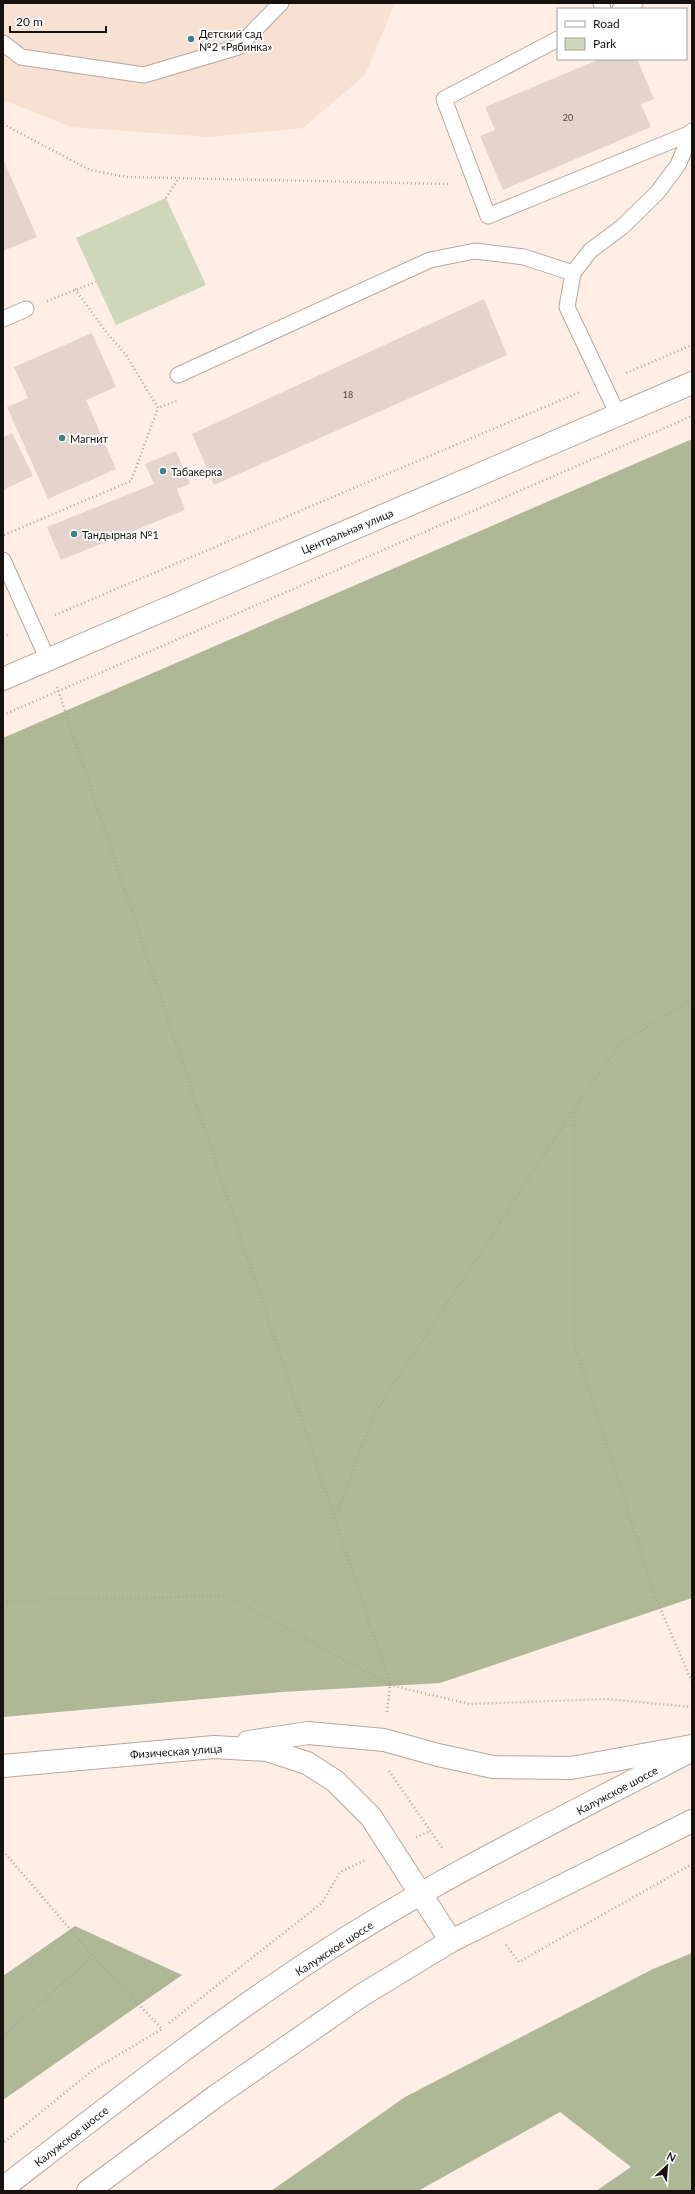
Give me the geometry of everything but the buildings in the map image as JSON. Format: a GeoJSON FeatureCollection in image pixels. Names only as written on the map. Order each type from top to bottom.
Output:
{"type":"FeatureCollection","features":[{"type":"Feature","properties":{"kind":"main road","name":"Центральная улица"},"geometry":{"type":"LineString","coordinates":[[3,679],[692,384]]}},
{"type":"Feature","properties":{"kind":"main road"},"geometry":{"type":"LineString","coordinates":[[214,1747],[308,1733],[384,1740],[438,1755],[493,1767],[571,1768],[692,1746]]}},
{"type":"Feature","properties":{"kind":"main road","name":"Физическая улица"},"geometry":{"type":"LineString","coordinates":[[3,1766],[214,1747],[268,1750],[308,1763],[335,1781],[371,1817],[451,1941]]}},
{"type":"Feature","properties":{"kind":"main road","name":"Калужское шоссе"},"geometry":{"type":"LineString","coordinates":[[3,2188],[181,2052],[324,1952],[420,1894],[692,1750]]}},
{"type":"Feature","properties":{"kind":"main road"},"geometry":{"type":"LineString","coordinates":[[88,2191],[216,2096],[349,2004],[451,1941],[692,1821]]}},
{"type":"Feature","properties":{"kind":"lane"},"geometry":{"type":"LineString","coordinates":[[3,43],[21,57],[144,75],[238,47],[280,3]]}},
{"type":"Feature","properties":{"kind":"lane"},"geometry":{"type":"LineString","coordinates":[[622,8],[635,3]]}},
{"type":"Feature","properties":{"kind":"lane"},"geometry":{"type":"LineString","coordinates":[[557,40],[444,99],[488,216],[692,132]]}},
{"type":"Feature","properties":{"kind":"lane"},"geometry":{"type":"LineString","coordinates":[[618,415],[567,307],[573,273],[590,251],[622,227],[657,193],[678,165],[692,132]]}},
{"type":"Feature","properties":{"kind":"lane"},"geometry":{"type":"LineString","coordinates":[[178,375],[430,260],[474,251],[524,257],[573,273]]}},
{"type":"Feature","properties":{"kind":"lane"},"geometry":{"type":"LineString","coordinates":[[3,319],[26,309]]}},
{"type":"Feature","properties":{"kind":"lane"},"geometry":{"type":"LineString","coordinates":[[3,560],[48,660]]}},
{"type":"Feature","properties":{"kind":"path"},"geometry":{"type":"LineString","coordinates":[[3,124],[90,170],[128,177],[476,184]]}},
{"type":"Feature","properties":{"kind":"path"},"geometry":{"type":"LineString","coordinates":[[166,198],[179,178]]}},
{"type":"Feature","properties":{"kind":"path"},"geometry":{"type":"LineString","coordinates":[[26,309],[96,282]]}},
{"type":"Feature","properties":{"kind":"path"},"geometry":{"type":"LineString","coordinates":[[76,290],[106,332],[126,355],[158,408]]}},
{"type":"Feature","properties":{"kind":"path"},"geometry":{"type":"LineString","coordinates":[[3,637],[692,345]]}},
{"type":"Feature","properties":{"kind":"path"},"geometry":{"type":"LineString","coordinates":[[3,536],[131,481],[158,408],[187,397]]}},
{"type":"Feature","properties":{"kind":"path"},"geometry":{"type":"LineString","coordinates":[[3,715],[692,416]]}},
{"type":"Feature","properties":{"kind":"path"},"geometry":{"type":"LineString","coordinates":[[48,660],[390,1685]]}},
{"type":"Feature","properties":{"kind":"path"},"geometry":{"type":"LineString","coordinates":[[335,1520],[372,1416],[574,1110],[619,1045],[692,999]]}},
{"type":"Feature","properties":{"kind":"path"},"geometry":{"type":"LineString","coordinates":[[574,1110],[574,1342],[655,1596],[692,1682]]}},
{"type":"Feature","properties":{"kind":"path"},"geometry":{"type":"LineString","coordinates":[[3,1601],[228,1596],[390,1685],[468,1704],[608,1699],[692,1707]]}},
{"type":"Feature","properties":{"kind":"path"},"geometry":{"type":"LineString","coordinates":[[3,2143],[93,2070],[162,2029],[322,1903],[340,1872],[431,1831]]}},
{"type":"Feature","properties":{"kind":"path"},"geometry":{"type":"LineString","coordinates":[[3,1851],[94,1956],[162,2029]]}},
{"type":"Feature","properties":{"kind":"path"},"geometry":{"type":"LineString","coordinates":[[3,2036],[94,1956]]}},
{"type":"Feature","properties":{"kind":"shaded area","name":"Детский сад №2 «Рябинка»"},"geometry":{"type":"Polygon","coordinates":[[[3,3],[395,3],[365,75],[303,128],[208,137],[71,127],[3,100],[3,3]]]}},
{"type":"Feature","properties":{"kind":"green space"},"geometry":{"type":"Polygon","coordinates":[[[166,198],[206,285],[116,325],[76,238],[166,198]]]}},
{"type":"Feature","properties":{"kind":"green space"},"geometry":{"type":"Polygon","coordinates":[[[692,439],[692,1598],[440,1683],[282,1692],[3,1717],[3,738],[692,439]]]}},
{"type":"Feature","properties":{"kind":"green space"},"geometry":{"type":"Polygon","coordinates":[[[75,1926],[182,1975],[3,2100],[3,1976],[75,1926]]]}},
{"type":"Feature","properties":{"kind":"green space"},"geometry":{"type":"Polygon","coordinates":[[[692,1953],[692,2191],[596,2191],[631,2167],[560,2112],[418,2191],[271,2191],[405,2097],[653,1969],[692,1953]]]}},
{"type":"Feature","properties":{"kind":"place","name":"Детский сад №2 «Рябинка»"},"geometry":{"type":"Point","coordinates":[191,39]}},
{"type":"Feature","properties":{"kind":"place","name":"Магнит"},"geometry":{"type":"Point","coordinates":[62,438]}},
{"type":"Feature","properties":{"kind":"place","name":"Табакерка"},"geometry":{"type":"Point","coordinates":[163,471]}},
{"type":"Feature","properties":{"kind":"place","name":"Тандырная №1"},"geometry":{"type":"Point","coordinates":[74,534]}}]}
